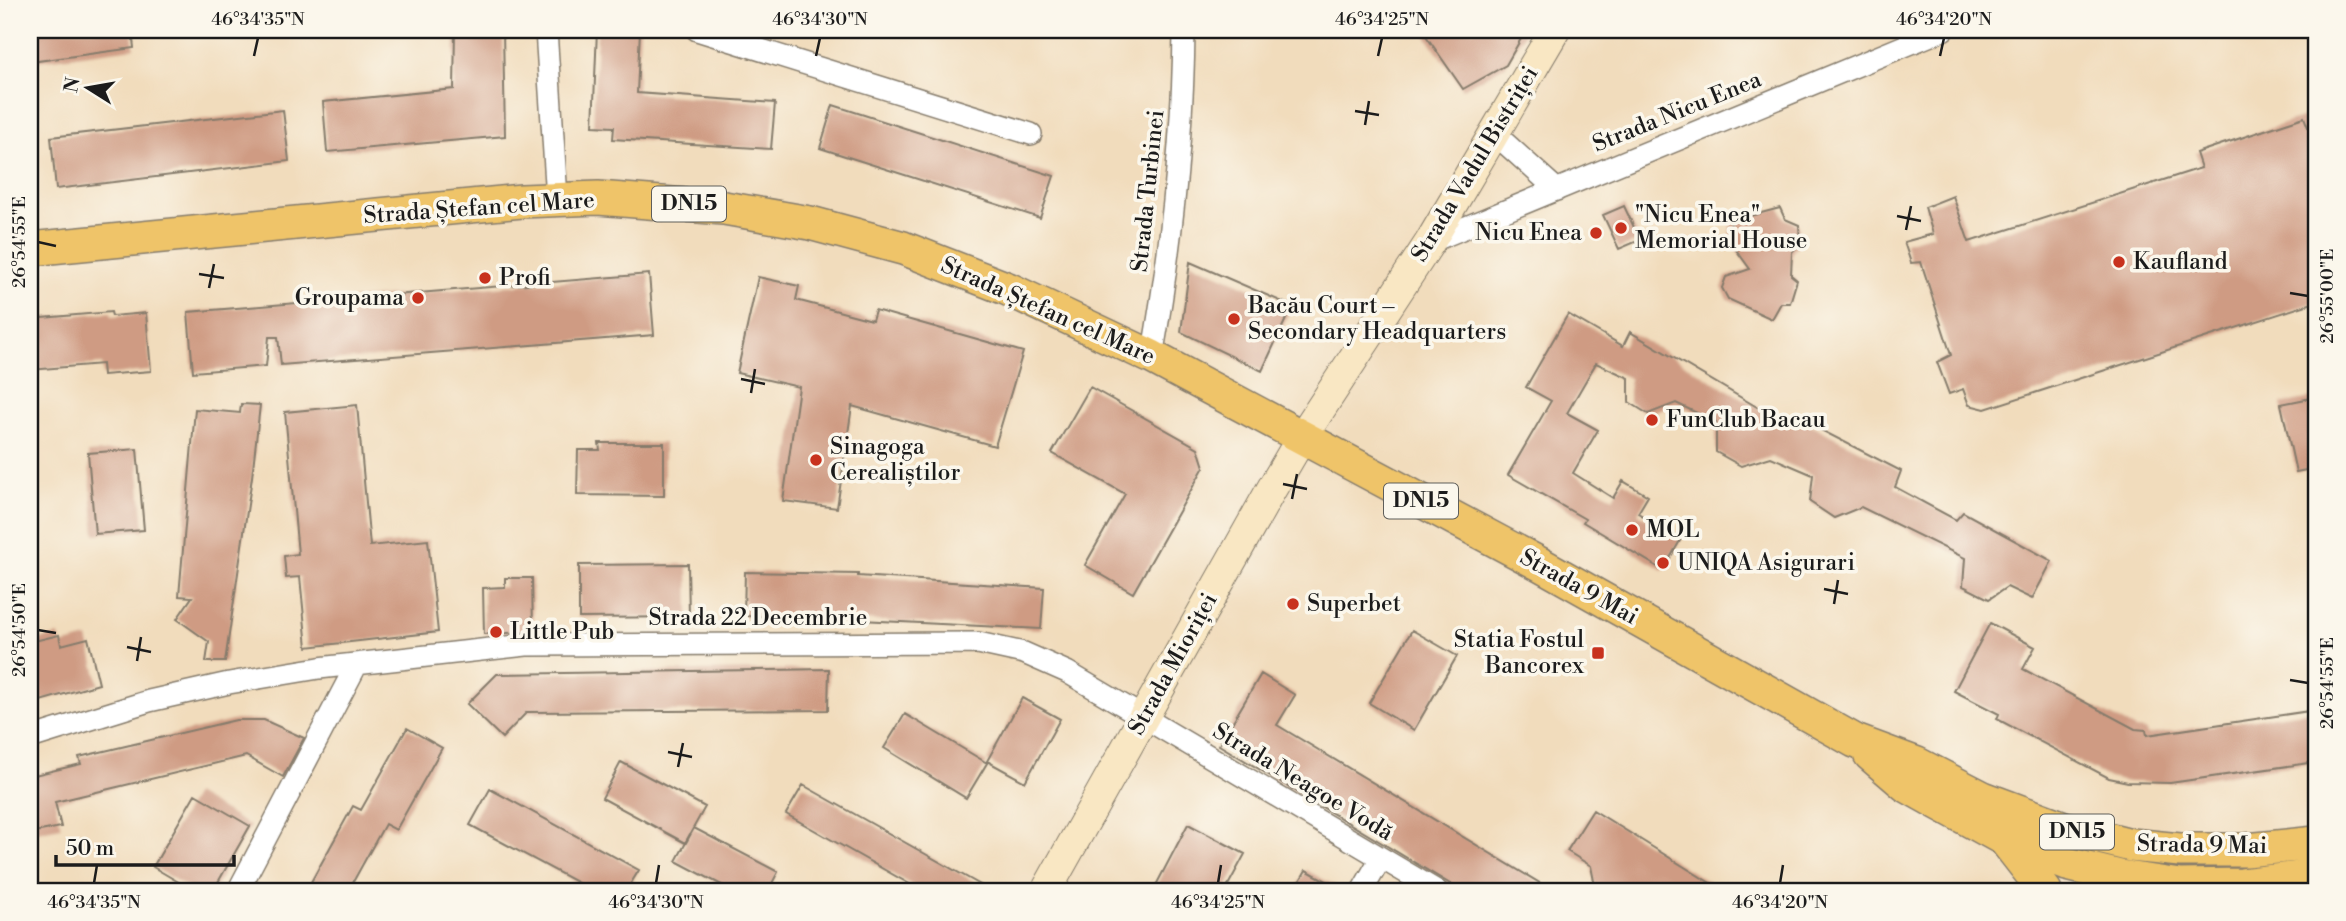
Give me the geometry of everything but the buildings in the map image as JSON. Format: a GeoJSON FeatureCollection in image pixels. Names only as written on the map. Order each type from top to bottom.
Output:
{"type":"FeatureCollection","features":[{"type":"Feature","properties":{"kind":"main road","name":"Strada Vadul Bistriței"},"geometry":{"type":"LineString","coordinates":[[1302,437],[1430,242],[1555,30]]}},
{"type":"Feature","properties":{"kind":"main road","name":"Strada Ștefan cel Mare"},"geometry":{"type":"LineString","coordinates":[[30,249],[557,199],[641,200],[711,207],[799,221],[857,234],[939,261],[1009,289],[1152,357],[1302,437]]}},
{"type":"Feature","properties":{"kind":"main road","name":"Strada Mioriței"},"geometry":{"type":"LineString","coordinates":[[1046,891],[1302,437]]}},
{"type":"Feature","properties":{"kind":"main road","name":"Strada 9 Mai"},"geometry":{"type":"LineString","coordinates":[[1302,437],[1540,565],[1855,741],[1917,764],[1983,798],[2064,828],[2131,845],[2180,850],[2246,850],[2316,843]]}},
{"type":"Feature","properties":{"kind":"main road","name":"Strada 9 Mai"},"geometry":{"type":"LineString","coordinates":[[1855,741],[1906,785],[2004,839],[2067,864],[2180,889],[2242,886],[2316,876]]}},
{"type":"Feature","properties":{"kind":"main road"},"geometry":{"type":"LineString","coordinates":[[2004,839],[2045,891]]}},
{"type":"Feature","properties":{"kind":"street"},"geometry":{"type":"LineString","coordinates":[[546,30],[557,199]]}},
{"type":"Feature","properties":{"kind":"street"},"geometry":{"type":"LineString","coordinates":[[697,30],[1031,134]]}},
{"type":"Feature","properties":{"kind":"street","name":"Strada Turbinei"},"geometry":{"type":"LineString","coordinates":[[1152,357],[1164,286],[1184,102],[1184,30]]}},
{"type":"Feature","properties":{"kind":"street","name":"Strada Nicu Enea"},"geometry":{"type":"LineString","coordinates":[[1430,242],[1943,30]]}},
{"type":"Feature","properties":{"kind":"street"},"geometry":{"type":"LineString","coordinates":[[1493,133],[1557,190]]}},
{"type":"Feature","properties":{"kind":"street","name":"Strada 22 Decembrie"},"geometry":{"type":"LineString","coordinates":[[30,738],[177,695],[255,679],[357,664],[526,645],[978,643],[1024,653],[1068,673],[1143,718]]}},
{"type":"Feature","properties":{"kind":"street"},"geometry":{"type":"LineString","coordinates":[[238,891],[357,664]]}},
{"type":"Feature","properties":{"kind":"street","name":"Strada Neagoe Vodă"},"geometry":{"type":"LineString","coordinates":[[1143,718],[1437,891]]}},
{"type":"Feature","properties":{"kind":"street"},"geometry":{"type":"LineString","coordinates":[[2180,850],[2180,889]]}},
{"type":"Feature","properties":{"kind":"street"},"geometry":{"type":"LineString","coordinates":[[1362,891],[1381,858]]}},
{"type":"Feature","properties":{"kind":"place","name":"\"Nicu Enea\" Memorial House"},"geometry":{"type":"Point","coordinates":[1621,228]}},
{"type":"Feature","properties":{"kind":"place","name":"Nicu Enea"},"geometry":{"type":"Point","coordinates":[1596,233]}},
{"type":"Feature","properties":{"kind":"place","name":"Kaufland"},"geometry":{"type":"Point","coordinates":[2119,262]}},
{"type":"Feature","properties":{"kind":"place","name":"Profi"},"geometry":{"type":"Point","coordinates":[485,278]}},
{"type":"Feature","properties":{"kind":"place","name":"Groupama"},"geometry":{"type":"Point","coordinates":[418,298]}},
{"type":"Feature","properties":{"kind":"place","name":"Bacău Court – Secondary Headquarters"},"geometry":{"type":"Point","coordinates":[1234,319]}},
{"type":"Feature","properties":{"kind":"place","name":"FunClub Bacau"},"geometry":{"type":"Point","coordinates":[1652,420]}},
{"type":"Feature","properties":{"kind":"place","name":"Sinagoga Cerealiștilor"},"geometry":{"type":"Point","coordinates":[816,460]}},
{"type":"Feature","properties":{"kind":"place","name":"MOL"},"geometry":{"type":"Point","coordinates":[1632,530]}},
{"type":"Feature","properties":{"kind":"place","name":"UNIQA Asigurari"},"geometry":{"type":"Point","coordinates":[1663,563]}},
{"type":"Feature","properties":{"kind":"place","name":"Superbet"},"geometry":{"type":"Point","coordinates":[1293,604]}},
{"type":"Feature","properties":{"kind":"place","name":"Little Pub"},"geometry":{"type":"Point","coordinates":[496,632]}},
{"type":"Feature","properties":{"kind":"place","name":"Statia Fostul Bancorex"},"geometry":{"type":"Point","coordinates":[1598,653]}}]}
